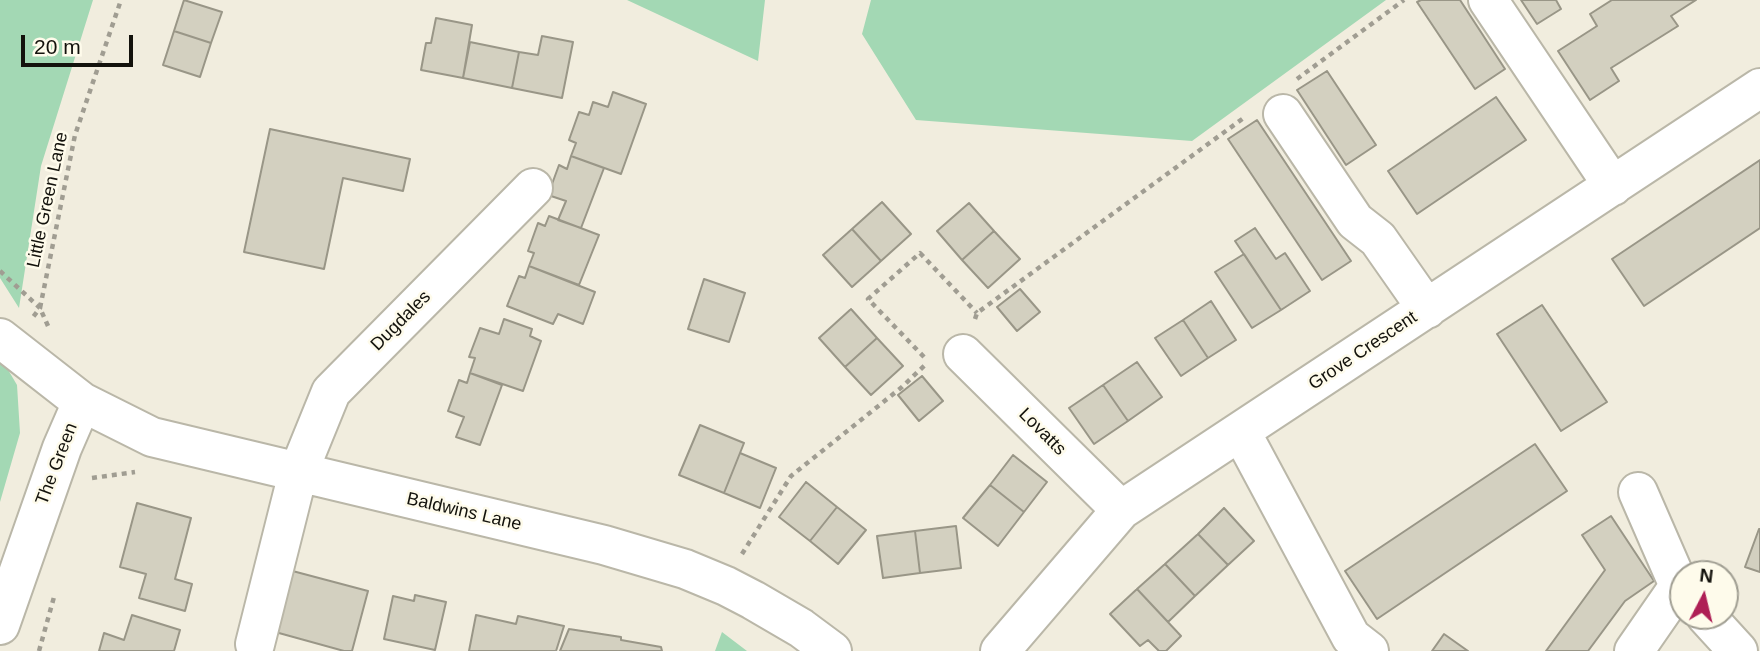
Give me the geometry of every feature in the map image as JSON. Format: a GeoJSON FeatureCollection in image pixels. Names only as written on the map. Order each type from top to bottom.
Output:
{"type":"FeatureCollection","features":[{"type":"Feature","properties":{"kind":"street"},"geometry":{"type":"LineString","coordinates":[[1488,0],[1613,186]]}},
{"type":"Feature","properties":{"kind":"street","name":"Grove Crescent"},"geometry":{"type":"LineString","coordinates":[[1000,651],[1121,510],[1760,88]]}},
{"type":"Feature","properties":{"kind":"street"},"geometry":{"type":"LineString","coordinates":[[1277,102],[1355,220],[1378,239],[1427,309]]}},
{"type":"Feature","properties":{"kind":"street","name":"Dugdales"},"geometry":{"type":"LineString","coordinates":[[255,644],[298,473],[331,392],[533,188]]}},
{"type":"Feature","properties":{"kind":"street","name":"The Green"},"geometry":{"type":"LineString","coordinates":[[0,338],[82,402],[52,475],[0,625]]}},
{"type":"Feature","properties":{"kind":"street","name":"Lovatts"},"geometry":{"type":"LineString","coordinates":[[963,354],[1121,510]]}},
{"type":"Feature","properties":{"kind":"street","name":"Baldwins Lane"},"geometry":{"type":"LineString","coordinates":[[82,402],[152,437],[604,545],[685,569],[726,586],[801,628],[832,651]]}},
{"type":"Feature","properties":{"kind":"street"},"geometry":{"type":"LineString","coordinates":[[1241,432],[1350,637],[1369,651]]}},
{"type":"Feature","properties":{"kind":"street"},"geometry":{"type":"LineString","coordinates":[[1638,492],[1669,562]]}},
{"type":"Feature","properties":{"kind":"street"},"geometry":{"type":"LineString","coordinates":[[1634,651],[1669,605]]}},
{"type":"Feature","properties":{"kind":"street"},"geometry":{"type":"LineString","coordinates":[[1719,630],[1738,651]]}},
{"type":"Feature","properties":{"kind":"path","name":"Little Green Lane"},"geometry":{"type":"LineString","coordinates":[[40,308],[75,135],[121,0]]}},
{"type":"Feature","properties":{"kind":"path"},"geometry":{"type":"LineString","coordinates":[[963,354],[977,313],[1277,102],[1404,0]]}},
{"type":"Feature","properties":{"kind":"path"},"geometry":{"type":"LineString","coordinates":[[726,586],[739,559],[791,475],[902,387],[928,362],[868,299],[920,253],[977,313]]}},
{"type":"Feature","properties":{"kind":"path"},"geometry":{"type":"LineString","coordinates":[[0,271],[40,308],[51,332]]}},
{"type":"Feature","properties":{"kind":"path"},"geometry":{"type":"LineString","coordinates":[[88,478],[137,472]]}},
{"type":"Feature","properties":{"kind":"path"},"geometry":{"type":"LineString","coordinates":[[38,651],[57,584]]}},
{"type":"Feature","properties":{"kind":"green space"},"geometry":{"type":"Polygon","coordinates":[[[0,0],[93,0],[41,166],[19,308],[0,278],[0,0]]]}},
{"type":"Feature","properties":{"kind":"green space"},"geometry":{"type":"Polygon","coordinates":[[[627,0],[765,0],[758,61],[627,0]]]}},
{"type":"Feature","properties":{"kind":"green space"},"geometry":{"type":"Polygon","coordinates":[[[871,0],[1386,0],[1192,141],[916,120],[862,34],[871,0]]]}},
{"type":"Feature","properties":{"kind":"green space"},"geometry":{"type":"Polygon","coordinates":[[[0,362],[17,385],[20,433],[0,502],[0,362]]]}},
{"type":"Feature","properties":{"kind":"green space"},"geometry":{"type":"Polygon","coordinates":[[[722,632],[747,651],[715,651],[722,632]]]}},
{"type":"Feature","properties":{"kind":"building"},"geometry":{"type":"Polygon","coordinates":[[[184,0],[222,12],[211,43],[174,31],[184,0]]]}},
{"type":"Feature","properties":{"kind":"building"},"geometry":{"type":"Polygon","coordinates":[[[1460,0],[1505,69],[1475,89],[1417,2],[1460,0]]]}},
{"type":"Feature","properties":{"kind":"building"},"geometry":{"type":"Polygon","coordinates":[[[1521,0],[1556,0],[1561,9],[1537,24],[1521,0]]]}},
{"type":"Feature","properties":{"kind":"building"},"geometry":{"type":"Polygon","coordinates":[[[1612,0],[1696,0],[1671,16],[1678,26],[1611,68],[1619,81],[1590,100],[1558,51],[1597,26],[1590,14],[1612,0]]]}},
{"type":"Feature","properties":{"kind":"building"},"geometry":{"type":"Polygon","coordinates":[[[436,18],[472,25],[463,78],[421,70],[426,43],[431,43],[436,18]]]}},
{"type":"Feature","properties":{"kind":"building"},"geometry":{"type":"Polygon","coordinates":[[[174,31],[211,43],[200,77],[163,65],[174,31]]]}},
{"type":"Feature","properties":{"kind":"building"},"geometry":{"type":"Polygon","coordinates":[[[542,36],[573,42],[562,98],[512,88],[519,52],[538,55],[542,36]]]}},
{"type":"Feature","properties":{"kind":"building"},"geometry":{"type":"Polygon","coordinates":[[[470,42],[519,52],[512,88],[463,78],[470,42]]]}},
{"type":"Feature","properties":{"kind":"building"},"geometry":{"type":"Polygon","coordinates":[[[1327,71],[1376,145],[1346,165],[1297,90],[1327,71]]]}},
{"type":"Feature","properties":{"kind":"building"},"geometry":{"type":"Polygon","coordinates":[[[613,92],[646,104],[621,174],[571,156],[576,143],[569,140],[579,112],[589,115],[593,102],[608,107],[613,92]]]}},
{"type":"Feature","properties":{"kind":"building"},"geometry":{"type":"Polygon","coordinates":[[[1496,97],[1526,140],[1417,214],[1388,171],[1496,97]]]}},
{"type":"Feature","properties":{"kind":"building"},"geometry":{"type":"Polygon","coordinates":[[[1257,120],[1351,261],[1322,280],[1228,139],[1257,120]]]}},
{"type":"Feature","properties":{"kind":"building"},"geometry":{"type":"Polygon","coordinates":[[[270,129],[410,159],[403,191],[343,178],[324,269],[244,252],[270,129]]]}},
{"type":"Feature","properties":{"kind":"building"},"geometry":{"type":"Polygon","coordinates":[[[571,156],[604,168],[581,228],[558,220],[566,201],[548,195],[559,165],[567,169],[571,156]]]}},
{"type":"Feature","properties":{"kind":"building"},"geometry":{"type":"Polygon","coordinates":[[[1760,160],[1760,228],[1644,306],[1612,259],[1760,160]]]}},
{"type":"Feature","properties":{"kind":"building"},"geometry":{"type":"Polygon","coordinates":[[[882,202],[911,234],[881,261],[852,229],[882,202]]]}},
{"type":"Feature","properties":{"kind":"building"},"geometry":{"type":"Polygon","coordinates":[[[969,203],[994,231],[962,260],[937,231],[969,203]]]}},
{"type":"Feature","properties":{"kind":"building"},"geometry":{"type":"Polygon","coordinates":[[[549,216],[599,235],[579,285],[529,266],[534,253],[528,251],[538,223],[545,226],[549,216]]]}},
{"type":"Feature","properties":{"kind":"building"},"geometry":{"type":"Polygon","coordinates":[[[1255,228],[1276,259],[1285,253],[1310,291],[1281,310],[1235,241],[1255,228]]]}},
{"type":"Feature","properties":{"kind":"building"},"geometry":{"type":"Polygon","coordinates":[[[852,229],[881,261],[852,287],[823,255],[852,229]]]}},
{"type":"Feature","properties":{"kind":"building"},"geometry":{"type":"Polygon","coordinates":[[[994,231],[1020,259],[988,288],[962,260],[994,231]]]}},
{"type":"Feature","properties":{"kind":"building"},"geometry":{"type":"Polygon","coordinates":[[[1244,254],[1281,310],[1252,328],[1215,272],[1244,254]]]}},
{"type":"Feature","properties":{"kind":"building"},"geometry":{"type":"Polygon","coordinates":[[[529,266],[595,292],[583,324],[558,314],[553,324],[507,306],[519,276],[525,278],[529,266]]]}},
{"type":"Feature","properties":{"kind":"building"},"geometry":{"type":"Polygon","coordinates":[[[704,279],[745,293],[729,342],[688,329],[704,279]]]}},
{"type":"Feature","properties":{"kind":"building"},"geometry":{"type":"Polygon","coordinates":[[[1020,289],[1040,312],[1017,331],[997,307],[1020,289]]]}},
{"type":"Feature","properties":{"kind":"building"},"geometry":{"type":"Polygon","coordinates":[[[1211,301],[1236,340],[1208,358],[1183,320],[1211,301]]]}},
{"type":"Feature","properties":{"kind":"building"},"geometry":{"type":"Polygon","coordinates":[[[1542,305],[1607,402],[1561,431],[1497,334],[1542,305]]]}},
{"type":"Feature","properties":{"kind":"building"},"geometry":{"type":"Polygon","coordinates":[[[851,309],[877,338],[845,367],[819,338],[851,309]]]}},
{"type":"Feature","properties":{"kind":"building"},"geometry":{"type":"Polygon","coordinates":[[[504,319],[532,329],[530,336],[541,341],[523,391],[470,373],[475,358],[469,357],[480,328],[499,334],[504,319]]]}},
{"type":"Feature","properties":{"kind":"building"},"geometry":{"type":"Polygon","coordinates":[[[1183,320],[1208,358],[1181,376],[1155,338],[1183,320]]]}},
{"type":"Feature","properties":{"kind":"building"},"geometry":{"type":"Polygon","coordinates":[[[877,338],[903,366],[871,395],[845,367],[877,338]]]}},
{"type":"Feature","properties":{"kind":"building"},"geometry":{"type":"Polygon","coordinates":[[[1137,362],[1162,397],[1128,421],[1103,385],[1137,362]]]}},
{"type":"Feature","properties":{"kind":"building"},"geometry":{"type":"Polygon","coordinates":[[[470,373],[502,385],[480,445],[456,437],[464,417],[448,411],[459,380],[467,383],[470,373]]]}},
{"type":"Feature","properties":{"kind":"building"},"geometry":{"type":"Polygon","coordinates":[[[922,376],[943,401],[919,421],[898,395],[922,376]]]}},
{"type":"Feature","properties":{"kind":"building"},"geometry":{"type":"Polygon","coordinates":[[[1103,385],[1128,421],[1094,444],[1069,408],[1103,385]]]}},
{"type":"Feature","properties":{"kind":"building"},"geometry":{"type":"Polygon","coordinates":[[[700,425],[744,443],[724,493],[679,475],[700,425]]]}},
{"type":"Feature","properties":{"kind":"building"},"geometry":{"type":"Polygon","coordinates":[[[1535,444],[1567,491],[1377,619],[1345,571],[1535,444]]]}},
{"type":"Feature","properties":{"kind":"building"},"geometry":{"type":"Polygon","coordinates":[[[740,453],[776,468],[760,508],[724,493],[740,453]]]}},
{"type":"Feature","properties":{"kind":"building"},"geometry":{"type":"Polygon","coordinates":[[[1013,455],[1047,482],[1024,512],[990,485],[1013,455]]]}},
{"type":"Feature","properties":{"kind":"building"},"geometry":{"type":"Polygon","coordinates":[[[806,482],[837,507],[810,541],[779,517],[806,482]]]}},
{"type":"Feature","properties":{"kind":"building"},"geometry":{"type":"Polygon","coordinates":[[[990,485],[1024,512],[998,546],[963,518],[990,485]]]}},
{"type":"Feature","properties":{"kind":"building"},"geometry":{"type":"Polygon","coordinates":[[[137,503],[191,518],[175,579],[192,584],[185,611],[139,598],[146,574],[120,567],[137,503]]]}},
{"type":"Feature","properties":{"kind":"building"},"geometry":{"type":"Polygon","coordinates":[[[837,507],[866,530],[838,564],[810,541],[837,507]]]}},
{"type":"Feature","properties":{"kind":"building"},"geometry":{"type":"Polygon","coordinates":[[[1224,508],[1254,541],[1228,565],[1198,534],[1224,508]]]}},
{"type":"Feature","properties":{"kind":"building"},"geometry":{"type":"Polygon","coordinates":[[[1611,516],[1654,581],[1625,601],[1588,651],[1546,651],[1605,570],[1582,535],[1611,516]]]}},
{"type":"Feature","properties":{"kind":"building"},"geometry":{"type":"Polygon","coordinates":[[[956,526],[961,568],[920,573],[915,531],[956,526]]]}},
{"type":"Feature","properties":{"kind":"building"},"geometry":{"type":"Polygon","coordinates":[[[1760,529],[1760,572],[1745,567],[1760,529]]]}},
{"type":"Feature","properties":{"kind":"building"},"geometry":{"type":"Polygon","coordinates":[[[915,531],[920,573],[883,578],[877,536],[915,531]]]}},
{"type":"Feature","properties":{"kind":"building"},"geometry":{"type":"Polygon","coordinates":[[[1198,534],[1228,565],[1195,596],[1165,564],[1198,534]]]}},
{"type":"Feature","properties":{"kind":"building"},"geometry":{"type":"Polygon","coordinates":[[[1165,564],[1195,596],[1168,622],[1137,589],[1165,564]]]}},
{"type":"Feature","properties":{"kind":"building"},"geometry":{"type":"Polygon","coordinates":[[[285,569],[368,591],[352,651],[268,630],[285,569]]]}},
{"type":"Feature","properties":{"kind":"building"},"geometry":{"type":"Polygon","coordinates":[[[1137,589],[1181,636],[1166,651],[1159,651],[1148,640],[1140,646],[1110,614],[1137,589]]]}},
{"type":"Feature","properties":{"kind":"building"},"geometry":{"type":"Polygon","coordinates":[[[415,595],[446,602],[435,650],[384,639],[393,596],[414,601],[415,595]]]}},
{"type":"Feature","properties":{"kind":"building"},"geometry":{"type":"Polygon","coordinates":[[[132,615],[180,630],[174,651],[99,651],[104,633],[124,640],[132,615]]]}},
{"type":"Feature","properties":{"kind":"building"},"geometry":{"type":"Polygon","coordinates":[[[476,615],[516,624],[518,616],[564,626],[556,651],[469,651],[476,615]]]}},
{"type":"Feature","properties":{"kind":"building"},"geometry":{"type":"Polygon","coordinates":[[[569,629],[621,637],[621,640],[661,647],[662,651],[560,651],[569,629]]]}},
{"type":"Feature","properties":{"kind":"building"},"geometry":{"type":"Polygon","coordinates":[[[1444,634],[1468,651],[1432,651],[1444,634]]]}}]}
